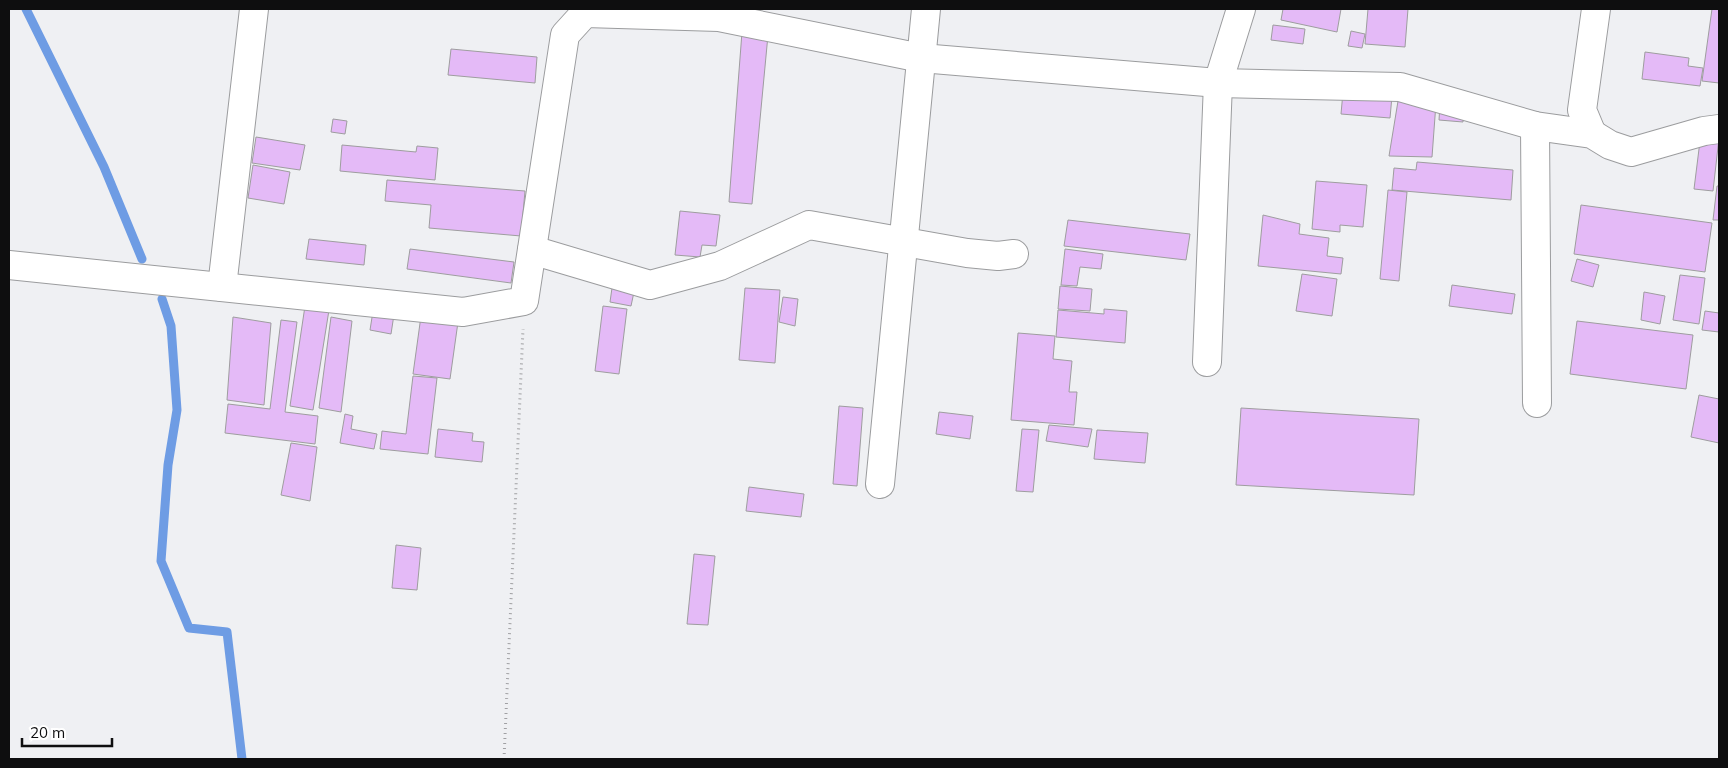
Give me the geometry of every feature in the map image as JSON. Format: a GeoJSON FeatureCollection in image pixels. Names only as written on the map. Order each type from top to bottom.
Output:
{"type":"FeatureCollection","features":[{"type":"Feature","properties":{"kind":"street"},"geometry":{"type":"LineString","coordinates":[[222,287],[254,9]]}},
{"type":"Feature","properties":{"kind":"street"},"geometry":{"type":"LineString","coordinates":[[880,484],[926,9]]}},
{"type":"Feature","properties":{"kind":"street"},"geometry":{"type":"LineString","coordinates":[[1207,362],[1218,83],[1241,9]]}},
{"type":"Feature","properties":{"kind":"street"},"geometry":{"type":"LineString","coordinates":[[1592,134],[1582,110],[1596,9]]}},
{"type":"Feature","properties":{"kind":"street"},"geometry":{"type":"LineString","coordinates":[[9,265],[463,312],[524,301],[565,35],[584,11],[719,17],[921,58],[1218,83],[1400,87],[1535,126],[1592,134],[1610,145],[1631,152],[1704,131],[1719,129]]}},
{"type":"Feature","properties":{"kind":"street"},"geometry":{"type":"LineString","coordinates":[[1535,126],[1538,403]]}},
{"type":"Feature","properties":{"kind":"street"},"geometry":{"type":"LineString","coordinates":[[532,250],[650,285],[720,266],[809,224],[967,253],[998,256],[1014,254]]}},
{"type":"Feature","properties":{"kind":"path"},"geometry":{"type":"LineString","coordinates":[[504,759],[524,301]]}},
{"type":"Feature","properties":{"kind":"building"},"geometry":{"type":"Polygon","coordinates":[[[1283,9],[1341,9],[1337,32],[1281,20],[1283,9]]]}},
{"type":"Feature","properties":{"kind":"building"},"geometry":{"type":"Polygon","coordinates":[[[1368,9],[1408,9],[1405,47],[1365,44],[1368,9]]]}},
{"type":"Feature","properties":{"kind":"building"},"geometry":{"type":"Polygon","coordinates":[[[1712,9],[1719,9],[1719,83],[1702,81],[1712,9]]]}},
{"type":"Feature","properties":{"kind":"building"},"geometry":{"type":"Polygon","coordinates":[[[1273,25],[1305,29],[1303,44],[1271,40],[1273,25]]]}},
{"type":"Feature","properties":{"kind":"building"},"geometry":{"type":"Polygon","coordinates":[[[1351,31],[1365,34],[1362,48],[1348,46],[1351,31]]]}},
{"type":"Feature","properties":{"kind":"building"},"geometry":{"type":"Polygon","coordinates":[[[742,32],[768,35],[752,204],[729,202],[742,32]]]}},
{"type":"Feature","properties":{"kind":"building"},"geometry":{"type":"Polygon","coordinates":[[[451,49],[537,57],[535,83],[448,75],[451,49]]]}},
{"type":"Feature","properties":{"kind":"building"},"geometry":{"type":"Polygon","coordinates":[[[1645,52],[1689,58],[1688,66],[1703,68],[1700,86],[1642,79],[1645,52]]]}},
{"type":"Feature","properties":{"kind":"building"},"geometry":{"type":"Polygon","coordinates":[[[1343,92],[1392,96],[1390,118],[1341,114],[1343,92]]]}},
{"type":"Feature","properties":{"kind":"building"},"geometry":{"type":"Polygon","coordinates":[[[1399,95],[1436,103],[1432,157],[1389,156],[1399,95]]]}},
{"type":"Feature","properties":{"kind":"building"},"geometry":{"type":"Polygon","coordinates":[[[1440,104],[1464,106],[1463,122],[1439,120],[1440,104]]]}},
{"type":"Feature","properties":{"kind":"building"},"geometry":{"type":"Polygon","coordinates":[[[333,119],[347,121],[345,134],[331,132],[333,119]]]}},
{"type":"Feature","properties":{"kind":"building"},"geometry":{"type":"Polygon","coordinates":[[[1701,133],[1719,138],[1713,191],[1694,189],[1701,133]]]}},
{"type":"Feature","properties":{"kind":"building"},"geometry":{"type":"Polygon","coordinates":[[[256,137],[305,145],[300,170],[252,163],[256,137]]]}},
{"type":"Feature","properties":{"kind":"building"},"geometry":{"type":"Polygon","coordinates":[[[342,145],[416,152],[417,146],[438,148],[435,180],[340,171],[342,145]]]}},
{"type":"Feature","properties":{"kind":"building"},"geometry":{"type":"Polygon","coordinates":[[[1417,162],[1513,170],[1511,200],[1392,190],[1394,168],[1416,170],[1417,162]]]}},
{"type":"Feature","properties":{"kind":"building"},"geometry":{"type":"Polygon","coordinates":[[[253,165],[290,172],[284,204],[248,198],[253,165]]]}},
{"type":"Feature","properties":{"kind":"building"},"geometry":{"type":"Polygon","coordinates":[[[387,180],[525,191],[521,236],[429,228],[431,205],[385,201],[387,180]]]}},
{"type":"Feature","properties":{"kind":"building"},"geometry":{"type":"Polygon","coordinates":[[[1316,181],[1367,185],[1363,227],[1340,225],[1340,232],[1312,229],[1316,181]]]}},
{"type":"Feature","properties":{"kind":"building"},"geometry":{"type":"Polygon","coordinates":[[[1717,186],[1719,186],[1719,220],[1713,220],[1717,186]]]}},
{"type":"Feature","properties":{"kind":"building"},"geometry":{"type":"Polygon","coordinates":[[[1388,190],[1407,192],[1399,281],[1380,279],[1388,190]]]}},
{"type":"Feature","properties":{"kind":"building"},"geometry":{"type":"Polygon","coordinates":[[[1581,205],[1712,223],[1705,272],[1574,254],[1581,205]]]}},
{"type":"Feature","properties":{"kind":"building"},"geometry":{"type":"Polygon","coordinates":[[[680,211],[720,215],[716,246],[702,245],[700,257],[675,255],[680,211]]]}},
{"type":"Feature","properties":{"kind":"building"},"geometry":{"type":"Polygon","coordinates":[[[1263,215],[1300,224],[1299,234],[1329,238],[1327,256],[1343,258],[1341,274],[1258,266],[1263,215]]]}},
{"type":"Feature","properties":{"kind":"building"},"geometry":{"type":"Polygon","coordinates":[[[1068,220],[1190,234],[1186,260],[1064,246],[1068,220]]]}},
{"type":"Feature","properties":{"kind":"building"},"geometry":{"type":"Polygon","coordinates":[[[309,239],[366,245],[364,265],[306,259],[309,239]]]}},
{"type":"Feature","properties":{"kind":"building"},"geometry":{"type":"Polygon","coordinates":[[[410,249],[514,262],[511,283],[407,269],[410,249]]]}},
{"type":"Feature","properties":{"kind":"building"},"geometry":{"type":"Polygon","coordinates":[[[1065,249],[1103,254],[1101,269],[1080,267],[1077,286],[1061,285],[1065,249]]]}},
{"type":"Feature","properties":{"kind":"building"},"geometry":{"type":"Polygon","coordinates":[[[1577,259],[1599,265],[1593,287],[1571,281],[1577,259]]]}},
{"type":"Feature","properties":{"kind":"building"},"geometry":{"type":"Polygon","coordinates":[[[1302,274],[1337,279],[1332,316],[1296,311],[1302,274]]]}},
{"type":"Feature","properties":{"kind":"building"},"geometry":{"type":"Polygon","coordinates":[[[1680,275],[1705,278],[1699,324],[1673,320],[1680,275]]]}},
{"type":"Feature","properties":{"kind":"building"},"geometry":{"type":"Polygon","coordinates":[[[1452,285],[1515,294],[1512,314],[1449,306],[1452,285]]]}},
{"type":"Feature","properties":{"kind":"building"},"geometry":{"type":"Polygon","coordinates":[[[1060,286],[1092,289],[1090,311],[1058,309],[1060,286]]]}},
{"type":"Feature","properties":{"kind":"building"},"geometry":{"type":"Polygon","coordinates":[[[612,288],[634,292],[631,306],[610,302],[612,288]]]}},
{"type":"Feature","properties":{"kind":"building"},"geometry":{"type":"Polygon","coordinates":[[[745,288],[780,290],[775,363],[739,360],[745,288]]]}},
{"type":"Feature","properties":{"kind":"building"},"geometry":{"type":"Polygon","coordinates":[[[1644,292],[1665,296],[1660,324],[1641,320],[1644,292]]]}},
{"type":"Feature","properties":{"kind":"building"},"geometry":{"type":"Polygon","coordinates":[[[783,297],[798,299],[795,326],[779,322],[783,297]]]}},
{"type":"Feature","properties":{"kind":"building"},"geometry":{"type":"Polygon","coordinates":[[[374,305],[395,308],[391,334],[370,330],[374,305]]]}},
{"type":"Feature","properties":{"kind":"building"},"geometry":{"type":"Polygon","coordinates":[[[305,306],[329,310],[313,410],[290,406],[305,306]]]}},
{"type":"Feature","properties":{"kind":"building"},"geometry":{"type":"Polygon","coordinates":[[[603,306],[627,309],[619,374],[595,371],[603,306]]]}},
{"type":"Feature","properties":{"kind":"building"},"geometry":{"type":"Polygon","coordinates":[[[1104,309],[1127,311],[1125,343],[1056,337],[1058,310],[1104,314],[1104,309]]]}},
{"type":"Feature","properties":{"kind":"building"},"geometry":{"type":"Polygon","coordinates":[[[1705,311],[1719,313],[1719,332],[1702,330],[1705,311]]]}},
{"type":"Feature","properties":{"kind":"building"},"geometry":{"type":"Polygon","coordinates":[[[421,316],[458,322],[450,379],[413,374],[421,316]]]}},
{"type":"Feature","properties":{"kind":"building"},"geometry":{"type":"Polygon","coordinates":[[[233,317],[271,323],[264,405],[227,400],[233,317]]]}},
{"type":"Feature","properties":{"kind":"building"},"geometry":{"type":"Polygon","coordinates":[[[331,317],[352,321],[341,412],[319,408],[331,317]]]}},
{"type":"Feature","properties":{"kind":"building"},"geometry":{"type":"Polygon","coordinates":[[[281,320],[297,322],[285,412],[318,416],[315,444],[225,433],[228,404],[270,409],[281,320]]]}},
{"type":"Feature","properties":{"kind":"building"},"geometry":{"type":"Polygon","coordinates":[[[1577,321],[1693,335],[1686,389],[1570,374],[1577,321]]]}},
{"type":"Feature","properties":{"kind":"building"},"geometry":{"type":"Polygon","coordinates":[[[1018,333],[1055,336],[1053,359],[1072,361],[1069,392],[1077,392],[1074,425],[1011,420],[1018,333]]]}},
{"type":"Feature","properties":{"kind":"building"},"geometry":{"type":"Polygon","coordinates":[[[413,376],[437,378],[428,454],[380,449],[382,431],[406,434],[413,376]]]}},
{"type":"Feature","properties":{"kind":"building"},"geometry":{"type":"Polygon","coordinates":[[[1699,395],[1719,399],[1719,443],[1691,437],[1699,395]]]}},
{"type":"Feature","properties":{"kind":"building"},"geometry":{"type":"Polygon","coordinates":[[[839,406],[863,408],[857,486],[833,484],[839,406]]]}},
{"type":"Feature","properties":{"kind":"building"},"geometry":{"type":"Polygon","coordinates":[[[1241,408],[1419,419],[1414,495],[1236,485],[1241,408]]]}},
{"type":"Feature","properties":{"kind":"building"},"geometry":{"type":"Polygon","coordinates":[[[939,412],[973,416],[970,439],[936,434],[939,412]]]}},
{"type":"Feature","properties":{"kind":"building"},"geometry":{"type":"Polygon","coordinates":[[[345,414],[353,416],[351,429],[377,434],[374,449],[340,443],[345,414]]]}},
{"type":"Feature","properties":{"kind":"building"},"geometry":{"type":"Polygon","coordinates":[[[1049,425],[1092,429],[1088,447],[1046,441],[1049,425]]]}},
{"type":"Feature","properties":{"kind":"building"},"geometry":{"type":"Polygon","coordinates":[[[438,429],[473,433],[472,441],[484,442],[482,462],[435,457],[438,429]]]}},
{"type":"Feature","properties":{"kind":"building"},"geometry":{"type":"Polygon","coordinates":[[[1022,429],[1039,430],[1033,492],[1016,491],[1022,429]]]}},
{"type":"Feature","properties":{"kind":"building"},"geometry":{"type":"Polygon","coordinates":[[[1097,430],[1148,433],[1145,463],[1094,459],[1097,430]]]}},
{"type":"Feature","properties":{"kind":"building"},"geometry":{"type":"Polygon","coordinates":[[[291,443],[317,447],[310,501],[281,495],[291,443]]]}},
{"type":"Feature","properties":{"kind":"building"},"geometry":{"type":"Polygon","coordinates":[[[749,487],[804,494],[801,517],[746,511],[749,487]]]}},
{"type":"Feature","properties":{"kind":"building"},"geometry":{"type":"Polygon","coordinates":[[[396,545],[421,548],[417,590],[392,588],[396,545]]]}},
{"type":"Feature","properties":{"kind":"building"},"geometry":{"type":"Polygon","coordinates":[[[694,554],[715,556],[708,625],[687,624],[694,554]]]}},
{"type":"Feature","properties":{"kind":"waterway"},"geometry":{"type":"LineString","coordinates":[[26,9],[104,167],[142,259]]}},
{"type":"Feature","properties":{"kind":"waterway"},"geometry":{"type":"LineString","coordinates":[[162,299],[171,326],[177,410],[168,465],[161,561],[189,628],[227,632],[242,759]]}}]}
